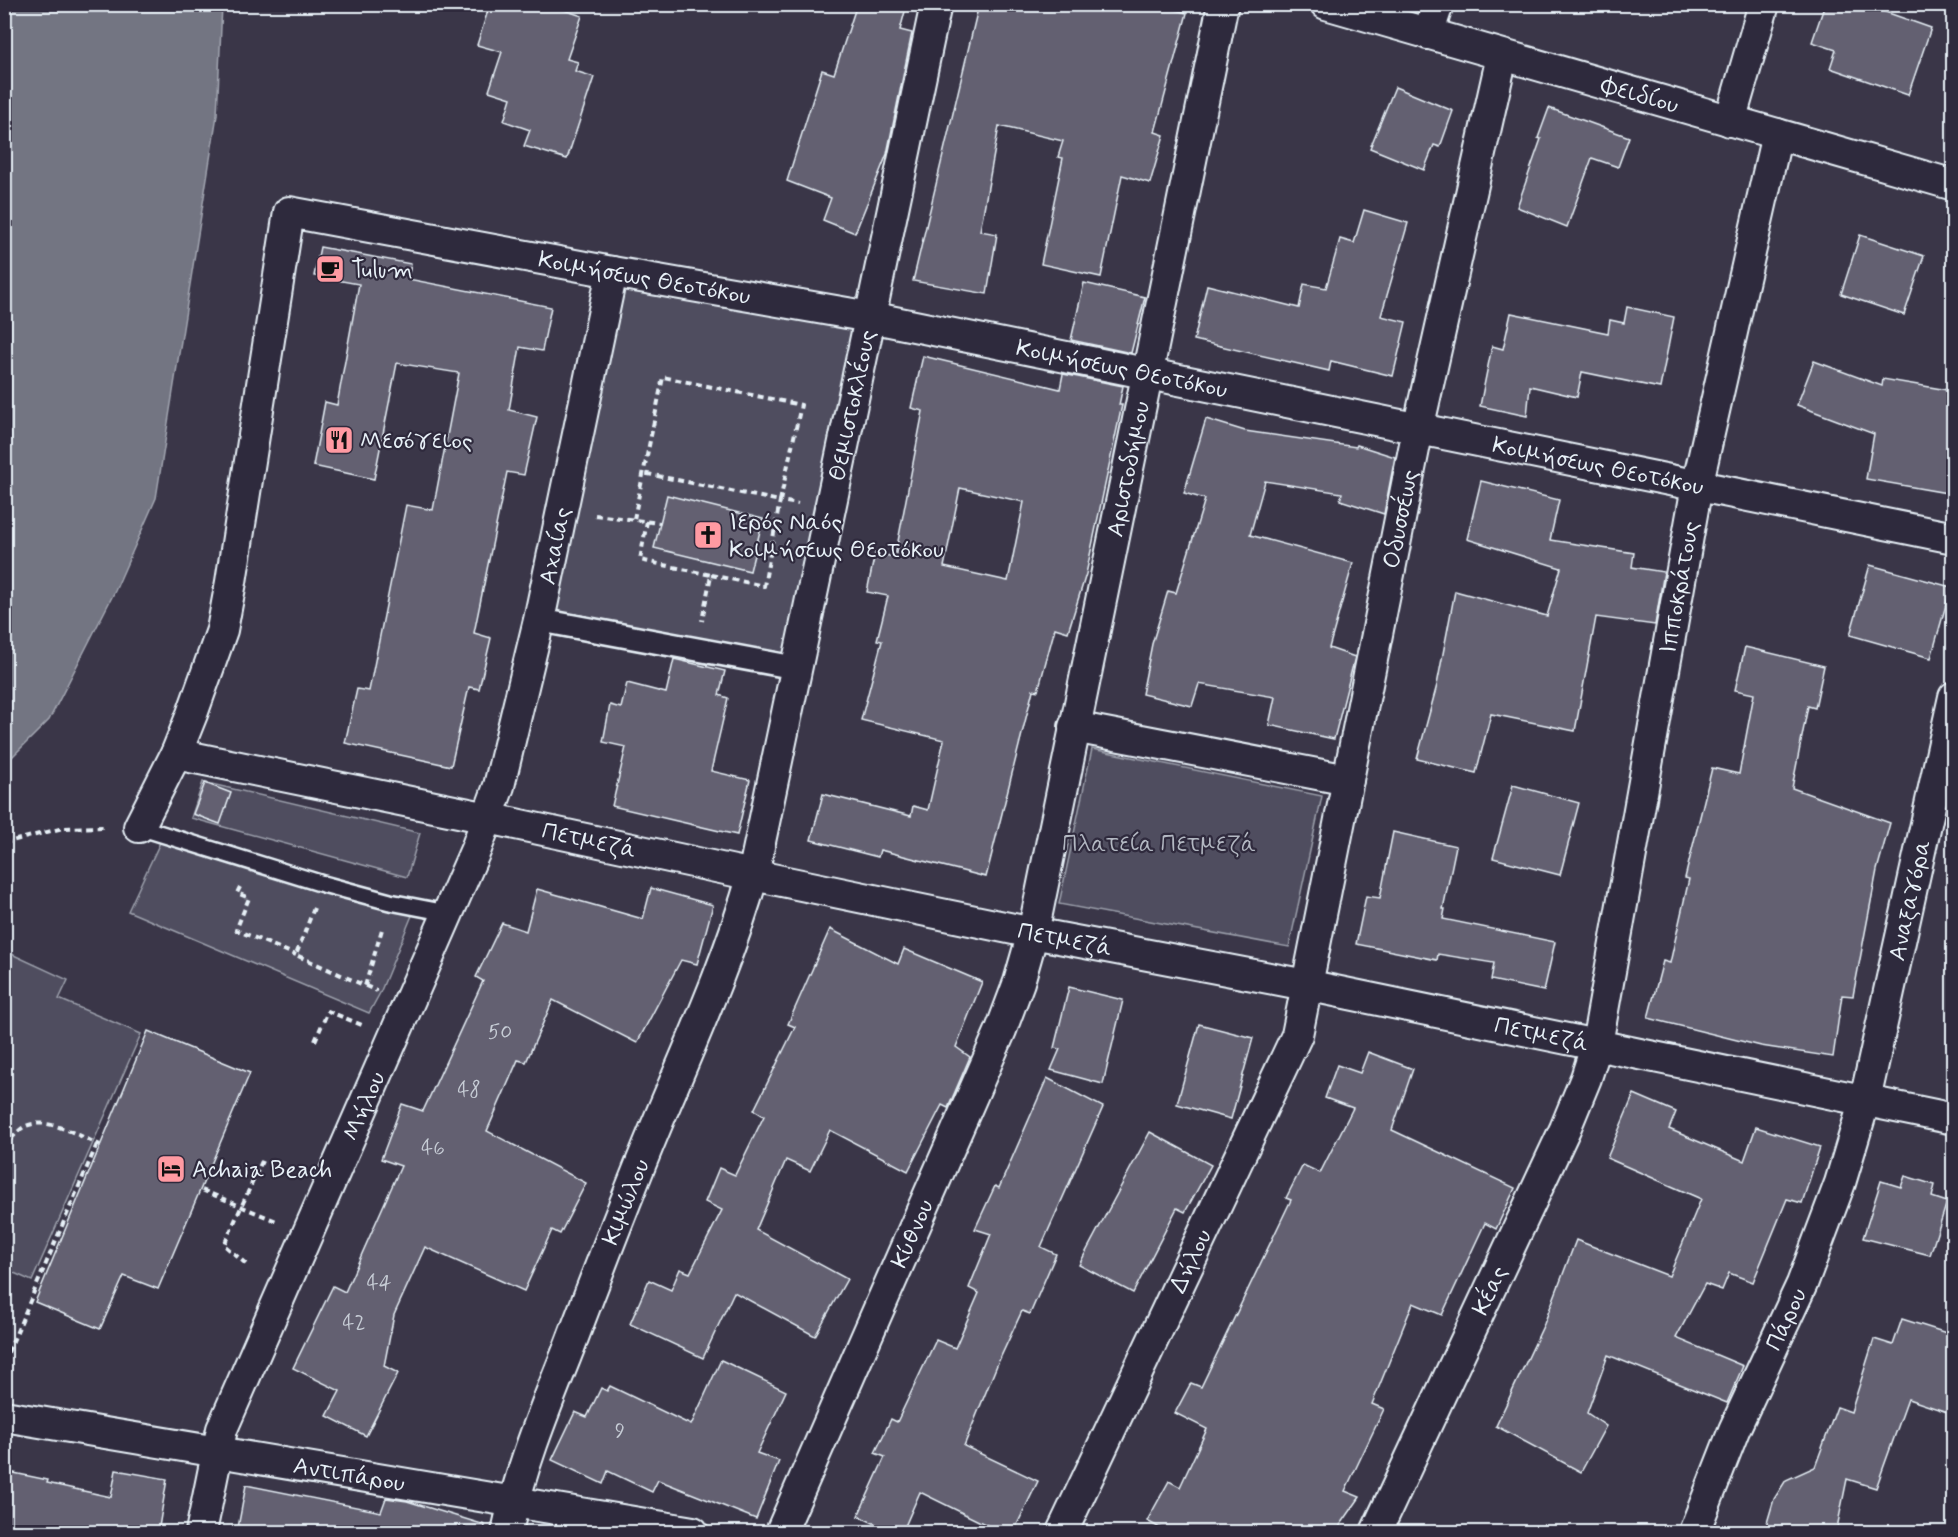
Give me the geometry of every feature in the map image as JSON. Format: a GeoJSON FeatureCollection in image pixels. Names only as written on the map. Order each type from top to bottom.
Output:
{"type":"FeatureCollection","features":[{"type":"Feature","properties":{"kind":"street","name":"Θεμιστοκλέους"},"geometry":{"type":"LineString","coordinates":[[753,875],[936,4]]}},
{"type":"Feature","properties":{"kind":"street","name":"Αριστοδήμου"},"geometry":{"type":"LineString","coordinates":[[1032,933],[1223,4]]}},
{"type":"Feature","properties":{"kind":"street","name":"Φειδίου"},"geometry":{"type":"LineString","coordinates":[[1326,4],[1953,185]]}},
{"type":"Feature","properties":{"kind":"street"},"geometry":{"type":"LineString","coordinates":[[1428,34],[1438,4]]}},
{"type":"Feature","properties":{"kind":"street"},"geometry":{"type":"LineString","coordinates":[[1730,121],[1764,4]]}},
{"type":"Feature","properties":{"kind":"street","name":"Οδυσσέως"},"geometry":{"type":"LineString","coordinates":[[1306,985],[1418,429],[1502,56]]}},
{"type":"Feature","properties":{"kind":"street","name":"Ιπποκράτους"},"geometry":{"type":"LineString","coordinates":[[1597,1044],[1697,486],[1777,134]]}},
{"type":"Feature","properties":{"kind":"street","name":"Κοιμήσεως Θεοτόκου"},"geometry":{"type":"LineString","coordinates":[[176,754],[222,630],[289,212],[870,317],[1953,538]]}},
{"type":"Feature","properties":{"kind":"street","name":"Αχαίας"},"geometry":{"type":"LineString","coordinates":[[488,818],[504,767],[539,620],[612,272]]}},
{"type":"Feature","properties":{"kind":"street"},"geometry":{"type":"LineString","coordinates":[[539,620],[797,668]]}},
{"type":"Feature","properties":{"kind":"street","name":"Αναξαγόρα"},"geometry":{"type":"LineString","coordinates":[[1865,1100],[1953,697]]}},
{"type":"Feature","properties":{"kind":"street"},"geometry":{"type":"LineString","coordinates":[[1074,727],[1348,780]]}},
{"type":"Feature","properties":{"kind":"street"},"geometry":{"type":"LineString","coordinates":[[139,827],[176,754]]}},
{"type":"Feature","properties":{"kind":"street","name":"Πετμεζά"},"geometry":{"type":"LineString","coordinates":[[176,754],[1032,933],[1306,985],[1953,1119]]}},
{"type":"Feature","properties":{"kind":"street","name":"Μήλου"},"geometry":{"type":"LineString","coordinates":[[201,1533],[217,1451],[226,1419],[488,818]]}},
{"type":"Feature","properties":{"kind":"street","name":"Κιμώλου"},"geometry":{"type":"LineString","coordinates":[[507,1533],[513,1501],[567,1352],[708,1002],[753,875]]}},
{"type":"Feature","properties":{"kind":"street","name":"Κύθνου"},"geometry":{"type":"LineString","coordinates":[[781,1533],[1011,1004],[1020,982],[1032,933]]}},
{"type":"Feature","properties":{"kind":"street","name":"Δήλου"},"geometry":{"type":"LineString","coordinates":[[1062,1533],[1297,1035],[1306,985]]}},
{"type":"Feature","properties":{"kind":"street","name":"Κέας"},"geometry":{"type":"LineString","coordinates":[[1376,1533],[1565,1129],[1597,1044]]}},
{"type":"Feature","properties":{"kind":"street","name":"Πάρου"},"geometry":{"type":"LineString","coordinates":[[1694,1533],[1734,1430],[1802,1284],[1840,1183],[1865,1100]]}},
{"type":"Feature","properties":{"kind":"street","name":"Αντιπάρου"},"geometry":{"type":"LineString","coordinates":[[4,1416],[693,1533]]}},
{"type":"Feature","properties":{"kind":"lane"},"geometry":{"type":"LineString","coordinates":[[139,827],[323,884],[390,902],[447,913]]}},
{"type":"Feature","properties":{"kind":"path"},"geometry":{"type":"LineString","coordinates":[[634,519],[663,377],[801,405],[764,586],[640,560],[647,521]]}},
{"type":"Feature","properties":{"kind":"path"},"geometry":{"type":"LineString","coordinates":[[643,473],[780,501]]}},
{"type":"Feature","properties":{"kind":"path"},"geometry":{"type":"LineString","coordinates":[[587,515],[660,523]]}},
{"type":"Feature","properties":{"kind":"path"},"geometry":{"type":"LineString","coordinates":[[696,650],[711,575]]}},
{"type":"Feature","properties":{"kind":"path"},"geometry":{"type":"LineString","coordinates":[[4,843],[63,828],[139,827]]}},
{"type":"Feature","properties":{"kind":"path"},"geometry":{"type":"LineString","coordinates":[[242,882],[237,893],[249,898],[236,930],[380,993]]}},
{"type":"Feature","properties":{"kind":"path"},"geometry":{"type":"LineString","coordinates":[[296,955],[315,905]]}},
{"type":"Feature","properties":{"kind":"path"},"geometry":{"type":"LineString","coordinates":[[365,986],[386,917]]}},
{"type":"Feature","properties":{"kind":"path"},"geometry":{"type":"LineString","coordinates":[[315,1041],[328,1011],[393,1037]]}},
{"type":"Feature","properties":{"kind":"path"},"geometry":{"type":"LineString","coordinates":[[4,1147],[25,1126],[40,1122],[98,1144],[4,1362]]}},
{"type":"Feature","properties":{"kind":"path"},"geometry":{"type":"LineString","coordinates":[[246,1264],[224,1245],[262,1161]]}},
{"type":"Feature","properties":{"kind":"path"},"geometry":{"type":"LineString","coordinates":[[202,1190],[242,1207]]}},
{"type":"Feature","properties":{"kind":"green space"},"geometry":{"type":"Polygon","coordinates":[[[612,272],[870,317],[797,668],[539,620],[612,272]]]}},
{"type":"Feature","properties":{"kind":"green space","name":"Πλατεία Πετμεζά"},"geometry":{"type":"Polygon","coordinates":[[[1092,749],[1322,796],[1289,947],[1059,904],[1092,749]]]}},
{"type":"Feature","properties":{"kind":"green space"},"geometry":{"type":"Polygon","coordinates":[[[203,782],[420,833],[407,877],[191,818],[203,782]]]}},
{"type":"Feature","properties":{"kind":"green space"},"geometry":{"type":"Polygon","coordinates":[[[164,834],[413,913],[380,993],[369,1013],[128,911],[164,834]]]}},
{"type":"Feature","properties":{"kind":"green space"},"geometry":{"type":"Polygon","coordinates":[[[5,951],[68,980],[59,999],[141,1034],[32,1281],[5,1269],[5,951]]]}},
{"type":"Feature","properties":{"kind":"water"},"geometry":{"type":"Polygon","coordinates":[[[5,4],[222,5],[217,115],[156,498],[115,591],[49,720],[5,764],[5,4]]]}},
{"type":"Feature","properties":{"kind":"building"},"geometry":{"type":"Polygon","coordinates":[[[490,4],[547,4],[582,16],[567,59],[578,62],[575,71],[594,77],[567,159],[524,146],[530,130],[504,121],[511,98],[489,91],[502,52],[477,45],[490,4]]]}},
{"type":"Feature","properties":{"kind":"building"},"geometry":{"type":"Polygon","coordinates":[[[857,4],[907,4],[900,30],[912,33],[887,154],[855,233],[823,220],[831,198],[787,181],[822,70],[834,74],[857,4]]]}},
{"type":"Feature","properties":{"kind":"building"},"geometry":{"type":"Polygon","coordinates":[[[979,4],[1154,4],[1187,13],[1155,132],[1164,135],[1150,183],[1122,175],[1101,277],[1041,264],[1063,158],[1058,157],[1063,141],[999,126],[980,231],[997,234],[987,294],[913,281],[979,4]]]}},
{"type":"Feature","properties":{"kind":"building"},"geometry":{"type":"Polygon","coordinates":[[[1825,4],[1863,4],[1931,28],[1908,95],[1830,68],[1836,50],[1812,42],[1825,4]]]}},
{"type":"Feature","properties":{"kind":"building"},"geometry":{"type":"Polygon","coordinates":[[[1395,87],[1453,111],[1440,147],[1434,145],[1424,170],[1370,148],[1395,87]]]}},
{"type":"Feature","properties":{"kind":"building"},"geometry":{"type":"Polygon","coordinates":[[[1549,108],[1629,137],[1618,167],[1592,158],[1567,227],[1517,207],[1541,139],[1538,138],[1549,108]]]}},
{"type":"Feature","properties":{"kind":"building"},"geometry":{"type":"Polygon","coordinates":[[[1364,210],[1408,223],[1381,316],[1406,322],[1393,376],[1331,361],[1329,371],[1194,340],[1207,285],[1299,308],[1304,284],[1326,288],[1340,239],[1354,243],[1364,210]]]}},
{"type":"Feature","properties":{"kind":"building"},"geometry":{"type":"Polygon","coordinates":[[[1860,235],[1924,256],[1904,315],[1841,294],[1860,235]]]}},
{"type":"Feature","properties":{"kind":"building"},"geometry":{"type":"Polygon","coordinates":[[[320,247],[411,264],[408,279],[551,307],[542,351],[520,347],[509,410],[537,417],[524,475],[507,472],[474,633],[491,638],[479,689],[469,687],[451,766],[345,743],[357,689],[369,691],[406,505],[433,510],[459,373],[397,363],[374,479],[313,466],[325,402],[337,405],[359,284],[314,276],[320,247]]]}},
{"type":"Feature","properties":{"kind":"building"},"geometry":{"type":"Polygon","coordinates":[[[1084,283],[1145,297],[1131,353],[1071,340],[1084,283]]]}},
{"type":"Feature","properties":{"kind":"building"},"geometry":{"type":"Polygon","coordinates":[[[1627,307],[1674,317],[1660,388],[1582,372],[1577,397],[1530,386],[1527,416],[1480,406],[1492,346],[1503,349],[1511,313],[1608,333],[1610,320],[1624,323],[1627,307]]]}},
{"type":"Feature","properties":{"kind":"building"},"geometry":{"type":"Polygon","coordinates":[[[923,356],[1060,389],[1063,374],[1123,386],[1119,405],[1122,405],[1086,574],[1068,632],[1055,628],[1038,691],[1033,690],[986,877],[880,850],[878,857],[811,840],[823,794],[911,816],[913,806],[928,810],[944,740],[861,720],[882,641],[877,640],[888,596],[867,592],[875,553],[895,557],[923,411],[911,408],[923,356]],[[960,488],[944,567],[1008,581],[1024,502],[960,488]]]}},
{"type":"Feature","properties":{"kind":"building"},"geometry":{"type":"Polygon","coordinates":[[[1814,361],[1882,386],[1883,379],[1953,391],[1953,494],[1866,479],[1874,434],[1797,405],[1814,361]]]}},
{"type":"Feature","properties":{"kind":"building"},"geometry":{"type":"Polygon","coordinates":[[[1206,419],[1245,431],[1356,447],[1357,445],[1395,457],[1384,514],[1340,500],[1342,493],[1265,481],[1250,535],[1353,563],[1329,648],[1355,657],[1334,739],[1269,725],[1275,697],[1199,684],[1192,706],[1142,694],[1152,644],[1168,591],[1176,593],[1205,499],[1184,493],[1206,419]]]}},
{"type":"Feature","properties":{"kind":"building"},"geometry":{"type":"Polygon","coordinates":[[[1481,481],[1559,500],[1550,540],[1634,553],[1632,567],[1664,572],[1655,625],[1596,617],[1575,731],[1491,714],[1476,773],[1417,759],[1437,685],[1455,591],[1547,616],[1561,568],[1467,539],[1481,481]]]}},
{"type":"Feature","properties":{"kind":"building","name":"Ιερός Ναός Κοιμήσεως Θεοτόκου"},"geometry":{"type":"Polygon","coordinates":[[[667,495],[763,519],[750,571],[654,548],[667,495]]]}},
{"type":"Feature","properties":{"kind":"building"},"geometry":{"type":"Polygon","coordinates":[[[1870,565],[1951,587],[1931,658],[1850,635],[1870,565]]]}},
{"type":"Feature","properties":{"kind":"building"},"geometry":{"type":"Polygon","coordinates":[[[1745,647],[1824,666],[1815,708],[1808,706],[1792,788],[1890,823],[1877,870],[1853,996],[1842,995],[1833,1057],[1761,1046],[1648,1018],[1663,961],[1670,963],[1689,879],[1685,878],[1712,768],[1739,774],[1754,694],[1735,690],[1745,647]]]}},
{"type":"Feature","properties":{"kind":"building"},"geometry":{"type":"Polygon","coordinates":[[[674,659],[725,671],[719,695],[728,698],[711,771],[750,780],[737,835],[612,806],[626,747],[603,742],[610,705],[621,708],[627,683],[666,693],[674,659]]]}},
{"type":"Feature","properties":{"kind":"building"},"geometry":{"type":"Polygon","coordinates":[[[205,783],[231,793],[220,824],[193,814],[205,783]]]}},
{"type":"Feature","properties":{"kind":"building"},"geometry":{"type":"Polygon","coordinates":[[[1513,785],[1579,803],[1560,875],[1493,858],[1513,785]]]}},
{"type":"Feature","properties":{"kind":"building"},"geometry":{"type":"Polygon","coordinates":[[[1393,832],[1456,846],[1443,919],[1555,942],[1544,991],[1491,980],[1494,963],[1438,954],[1437,960],[1356,944],[1366,896],[1380,898],[1393,832]]]}},
{"type":"Feature","properties":{"kind":"building"},"geometry":{"type":"Polygon","coordinates":[[[651,888],[713,905],[697,964],[681,960],[637,1043],[553,1000],[526,1062],[518,1060],[487,1131],[586,1183],[560,1234],[552,1230],[524,1291],[425,1247],[394,1315],[384,1366],[398,1373],[366,1436],[327,1416],[340,1391],[293,1368],[333,1286],[345,1292],[401,1166],[381,1159],[402,1104],[423,1111],[483,981],[476,977],[502,923],[526,931],[537,889],[643,919],[651,888]]]}},
{"type":"Feature","properties":{"kind":"building"},"geometry":{"type":"Polygon","coordinates":[[[830,929],[898,964],[904,949],[982,982],[956,1047],[970,1057],[948,1108],[942,1105],[908,1171],[830,1130],[810,1171],[786,1160],[756,1230],[847,1279],[815,1336],[734,1292],[703,1358],[630,1324],[649,1280],[671,1290],[680,1269],[690,1273],[722,1210],[705,1202],[719,1168],[735,1175],[764,1116],[754,1110],[795,1027],[788,1024],[830,929]]]}},
{"type":"Feature","properties":{"kind":"building"},"geometry":{"type":"Polygon","coordinates":[[[1069,987],[1123,1000],[1103,1084],[1051,1070],[1060,1049],[1054,1048],[1069,987]]]}},
{"type":"Feature","properties":{"kind":"building"},"geometry":{"type":"Polygon","coordinates":[[[1199,1024],[1253,1038],[1231,1119],[1177,1104],[1199,1024]]]}},
{"type":"Feature","properties":{"kind":"building"},"geometry":{"type":"Polygon","coordinates":[[[148,1031],[250,1073],[158,1289],[124,1276],[100,1329],[35,1302],[148,1031]]]}},
{"type":"Feature","properties":{"kind":"building"},"geometry":{"type":"Polygon","coordinates":[[[1368,1052],[1413,1069],[1392,1130],[1515,1188],[1496,1229],[1485,1223],[1442,1315],[1413,1303],[1372,1404],[1384,1409],[1345,1491],[1360,1497],[1335,1533],[1169,1533],[1147,1521],[1169,1481],[1180,1487],[1207,1429],[1175,1413],[1191,1383],[1201,1387],[1291,1200],[1286,1198],[1303,1165],[1320,1173],[1353,1108],[1325,1098],[1337,1065],[1360,1073],[1368,1052]]]}},
{"type":"Feature","properties":{"kind":"building"},"geometry":{"type":"Polygon","coordinates":[[[1047,1078],[1103,1107],[1041,1247],[1056,1254],[1030,1314],[1022,1311],[964,1446],[1038,1481],[1013,1533],[1003,1533],[920,1492],[902,1533],[895,1533],[858,1516],[885,1457],[875,1453],[891,1419],[897,1422],[936,1340],[955,1348],[979,1293],[969,1288],[991,1234],[975,1229],[995,1186],[999,1188],[1047,1078]]]}},
{"type":"Feature","properties":{"kind":"building"},"geometry":{"type":"Polygon","coordinates":[[[1634,1094],[1676,1112],[1669,1129],[1744,1161],[1756,1127],[1820,1147],[1802,1203],[1787,1199],[1753,1282],[1729,1273],[1722,1290],[1705,1284],[1676,1338],[1743,1366],[1727,1403],[1608,1355],[1587,1413],[1606,1426],[1581,1472],[1496,1426],[1544,1324],[1576,1240],[1669,1276],[1701,1199],[1607,1158],[1634,1094]]]}},
{"type":"Feature","properties":{"kind":"building"},"geometry":{"type":"Polygon","coordinates":[[[1150,1132],[1211,1165],[1185,1212],[1177,1208],[1133,1293],[1079,1265],[1150,1132]]]}},
{"type":"Feature","properties":{"kind":"building"},"geometry":{"type":"Polygon","coordinates":[[[1905,1176],[1935,1185],[1932,1197],[1947,1202],[1930,1255],[1863,1238],[1881,1181],[1901,1187],[1905,1176]]]}},
{"type":"Feature","properties":{"kind":"building"},"geometry":{"type":"Polygon","coordinates":[[[1902,1319],[1953,1335],[1953,1414],[1908,1399],[1876,1488],[1847,1479],[1836,1533],[1764,1533],[1774,1499],[1786,1480],[1815,1467],[1837,1407],[1851,1412],[1874,1339],[1893,1345],[1902,1319]]]}},
{"type":"Feature","properties":{"kind":"building"},"geometry":{"type":"Polygon","coordinates":[[[721,1360],[786,1391],[757,1453],[779,1461],[756,1519],[658,1480],[652,1492],[608,1471],[603,1484],[552,1460],[575,1412],[587,1417],[601,1388],[607,1391],[610,1386],[691,1425],[721,1360]]]}},
{"type":"Feature","properties":{"kind":"building"},"geometry":{"type":"Polygon","coordinates":[[[116,1470],[167,1479],[158,1533],[4,1533],[4,1471],[111,1497],[116,1470]]]}},
{"type":"Feature","properties":{"kind":"building"},"geometry":{"type":"Polygon","coordinates":[[[246,1485],[381,1512],[386,1498],[407,1501],[485,1525],[484,1533],[237,1533],[246,1485]]]}},
{"type":"Feature","properties":{"kind":"place","name":"Tulum"},"geometry":{"type":"Point","coordinates":[330,269]}},
{"type":"Feature","properties":{"kind":"place","name":"Μεσόγειος"},"geometry":{"type":"Point","coordinates":[339,440]}},
{"type":"Feature","properties":{"kind":"place","name":"Ιερός Ναός Κοιμήσεως Θεοτόκου"},"geometry":{"type":"Point","coordinates":[708,535]}},
{"type":"Feature","properties":{"kind":"place","name":"Achaia Beach"},"geometry":{"type":"Point","coordinates":[171,1169]}}]}
